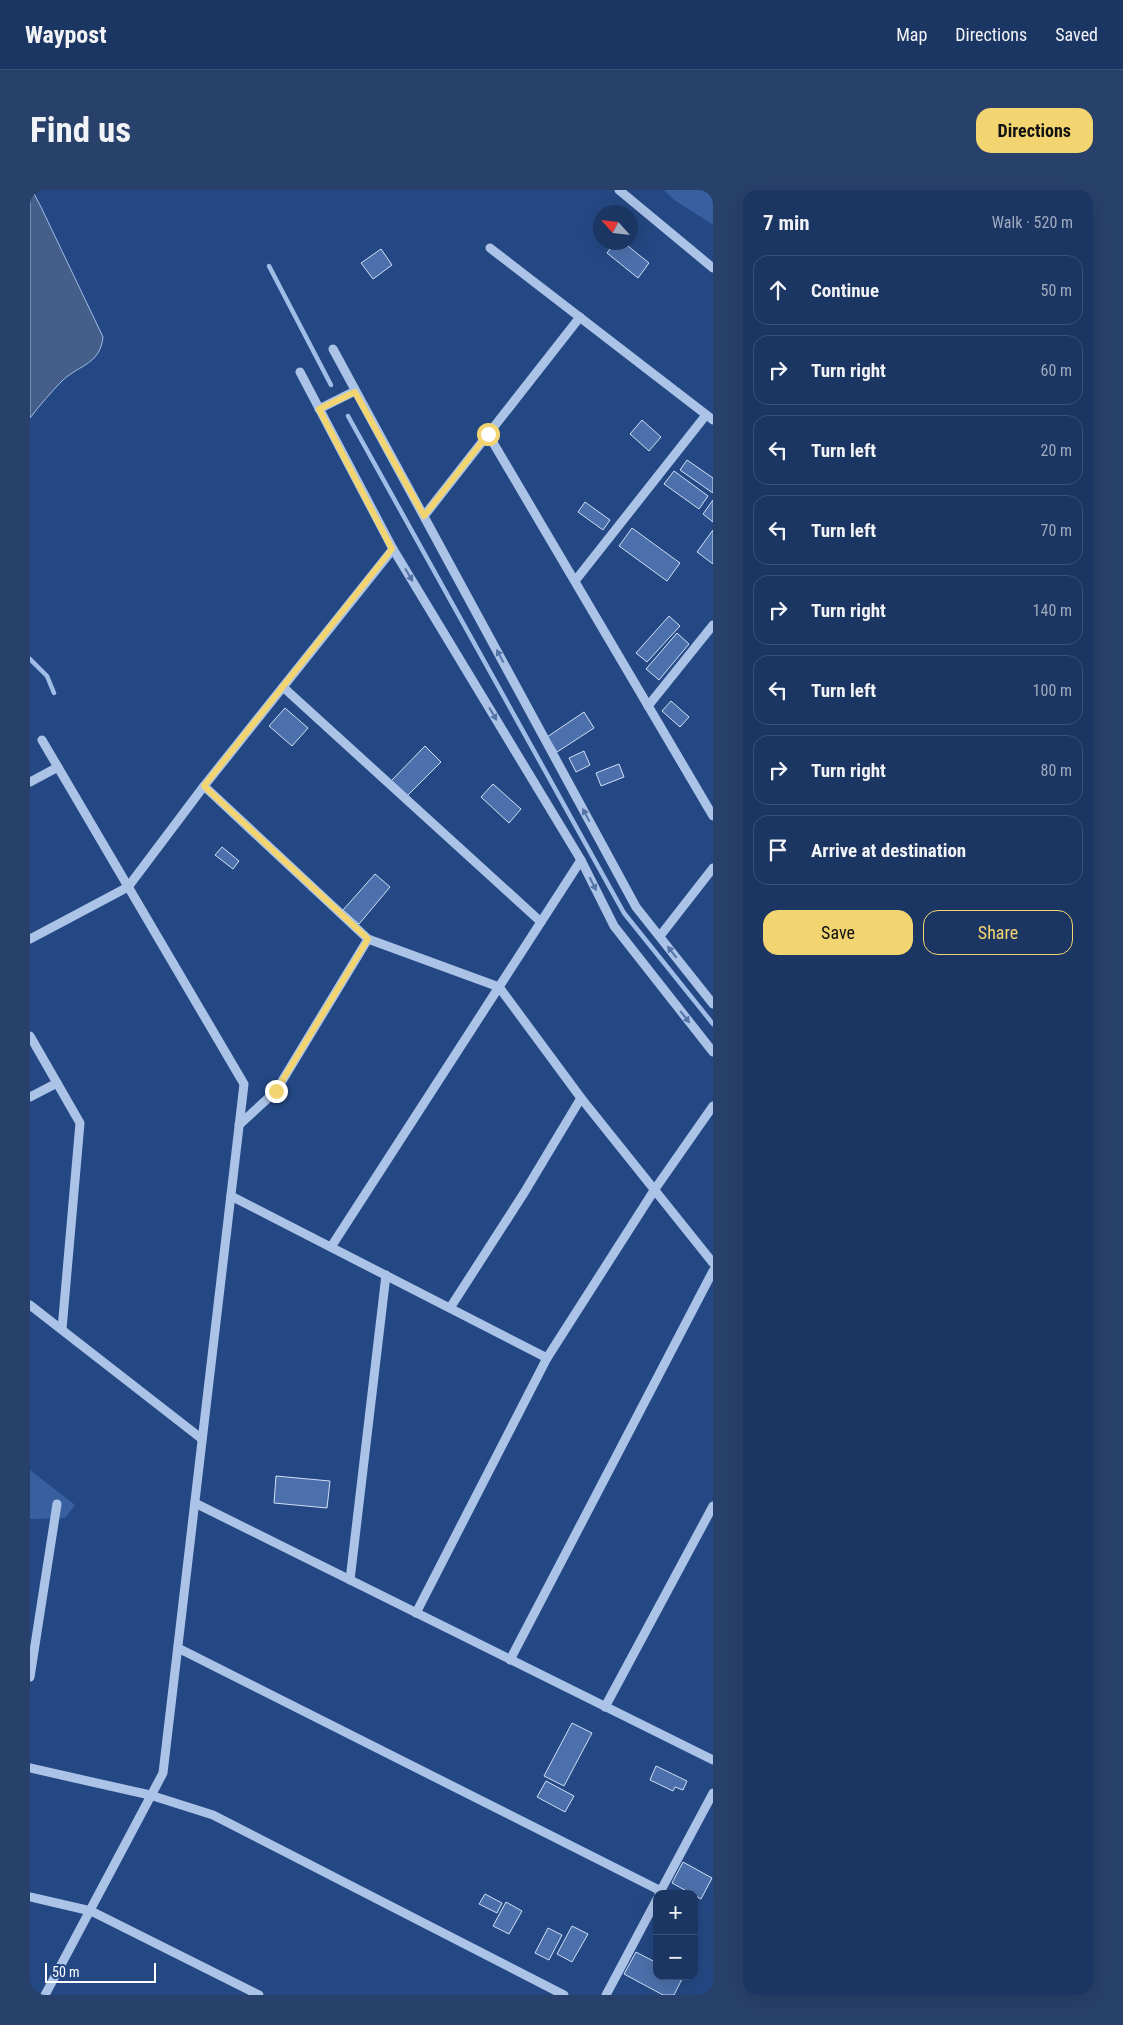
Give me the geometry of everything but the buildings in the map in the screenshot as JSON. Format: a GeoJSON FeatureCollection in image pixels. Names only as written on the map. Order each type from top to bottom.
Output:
{"type":"FeatureCollection","features":[{"type":"Feature","properties":{"kind":"street"},"geometry":{"type":"LineString","coordinates":[[620,190],[713,268]]}},
{"type":"Feature","properties":{"kind":"street"},"geometry":{"type":"LineString","coordinates":[[490,248],[710,418],[575,581]]}},
{"type":"Feature","properties":{"kind":"street"},"geometry":{"type":"LineString","coordinates":[[424,516],[580,317]]}},
{"type":"Feature","properties":{"kind":"street"},"geometry":{"type":"LineString","coordinates":[[333,349],[636,907],[713,1004]]}},
{"type":"Feature","properties":{"kind":"street"},"geometry":{"type":"LineString","coordinates":[[300,372],[392,549],[581,860],[614,926],[713,1052]]}},
{"type":"Feature","properties":{"kind":"street"},"geometry":{"type":"LineString","coordinates":[[319,409],[355,392]]}},
{"type":"Feature","properties":{"kind":"street"},"geometry":{"type":"LineString","coordinates":[[488,434],[713,816]]}},
{"type":"Feature","properties":{"kind":"street"},"geometry":{"type":"LineString","coordinates":[[30,939],[128,886],[204,786],[392,549]]}},
{"type":"Feature","properties":{"kind":"street"},"geometry":{"type":"LineString","coordinates":[[648,706],[713,625]]}},
{"type":"Feature","properties":{"kind":"street"},"geometry":{"type":"LineString","coordinates":[[283,687],[541,922]]}},
{"type":"Feature","properties":{"kind":"street"},"geometry":{"type":"LineString","coordinates":[[42,740],[244,1084],[163,1773],[45,1995]]}},
{"type":"Feature","properties":{"kind":"street"},"geometry":{"type":"LineString","coordinates":[[30,782],[58,767]]}},
{"type":"Feature","properties":{"kind":"street"},"geometry":{"type":"LineString","coordinates":[[204,786],[368,939],[499,987],[581,1098],[713,1263]]}},
{"type":"Feature","properties":{"kind":"street"},"geometry":{"type":"LineString","coordinates":[[332,1247],[581,860]]}},
{"type":"Feature","properties":{"kind":"street"},"geometry":{"type":"LineString","coordinates":[[660,936],[713,868]]}},
{"type":"Feature","properties":{"kind":"street"},"geometry":{"type":"LineString","coordinates":[[239,1125],[276,1091],[368,939]]}},
{"type":"Feature","properties":{"kind":"street"},"geometry":{"type":"LineString","coordinates":[[30,1036],[80,1123],[62,1329]]}},
{"type":"Feature","properties":{"kind":"street"},"geometry":{"type":"LineString","coordinates":[[30,1097],[57,1083]]}},
{"type":"Feature","properties":{"kind":"street"},"geometry":{"type":"LineString","coordinates":[[450,1308],[524,1193],[581,1098]]}},
{"type":"Feature","properties":{"kind":"street"},"geometry":{"type":"LineString","coordinates":[[416,1613],[548,1358],[655,1189],[713,1106]]}},
{"type":"Feature","properties":{"kind":"street"},"geometry":{"type":"LineString","coordinates":[[232,1196],[548,1358]]}},
{"type":"Feature","properties":{"kind":"street"},"geometry":{"type":"LineString","coordinates":[[510,1660],[713,1271]]}},
{"type":"Feature","properties":{"kind":"street"},"geometry":{"type":"LineString","coordinates":[[350,1580],[386,1275]]}},
{"type":"Feature","properties":{"kind":"street"},"geometry":{"type":"LineString","coordinates":[[30,1304],[202,1439]]}},
{"type":"Feature","properties":{"kind":"street"},"geometry":{"type":"LineString","coordinates":[[195,1503],[713,1760]]}},
{"type":"Feature","properties":{"kind":"street"},"geometry":{"type":"LineString","coordinates":[[30,1677],[56,1504]]}},
{"type":"Feature","properties":{"kind":"street"},"geometry":{"type":"LineString","coordinates":[[606,1707],[713,1506]]}},
{"type":"Feature","properties":{"kind":"street"},"geometry":{"type":"LineString","coordinates":[[178,1648],[653,1892]]}},
{"type":"Feature","properties":{"kind":"street"},"geometry":{"type":"LineString","coordinates":[[30,1768],[150,1795],[213,1815],[564,1995]]}},
{"type":"Feature","properties":{"kind":"street"},"geometry":{"type":"LineString","coordinates":[[662,1890],[713,1793]]}},
{"type":"Feature","properties":{"kind":"street"},"geometry":{"type":"LineString","coordinates":[[30,1897],[91,1911],[259,1995]]}},
{"type":"Feature","properties":{"kind":"street"},"geometry":{"type":"LineString","coordinates":[[606,1995],[653,1906]]}},
{"type":"Feature","properties":{"kind":"shaded area"},"geometry":{"type":"Polygon","coordinates":[[[30,190],[32,190],[41,207],[103,337],[98,353],[94,358],[63,380],[30,418],[30,190]]]}},
{"type":"Feature","properties":{"kind":"shaded area"},"geometry":{"type":"Polygon","coordinates":[[[664,190],[713,190],[713,225],[673,199],[664,190]]]}},
{"type":"Feature","properties":{"kind":"shaded area"},"geometry":{"type":"Polygon","coordinates":[[[30,1470],[75,1505],[65,1518],[30,1519],[30,1470]]]}},
{"type":"Feature","properties":{"kind":"waterway"},"geometry":{"type":"LineString","coordinates":[[269,266],[331,385]]}},
{"type":"Feature","properties":{"kind":"waterway"},"geometry":{"type":"LineString","coordinates":[[348,416],[624,913],[713,1024]]}},
{"type":"Feature","properties":{"kind":"waterway"},"geometry":{"type":"LineString","coordinates":[[30,659],[47,676],[54,693]]}},
{"type":"Feature","properties":{"kind":"route"},"geometry":{"type":"LineString","coordinates":[[276,1091],[368,939],[204,786],[392,549],[319,409],[355,392],[424,516],[488,434]]}}]}
